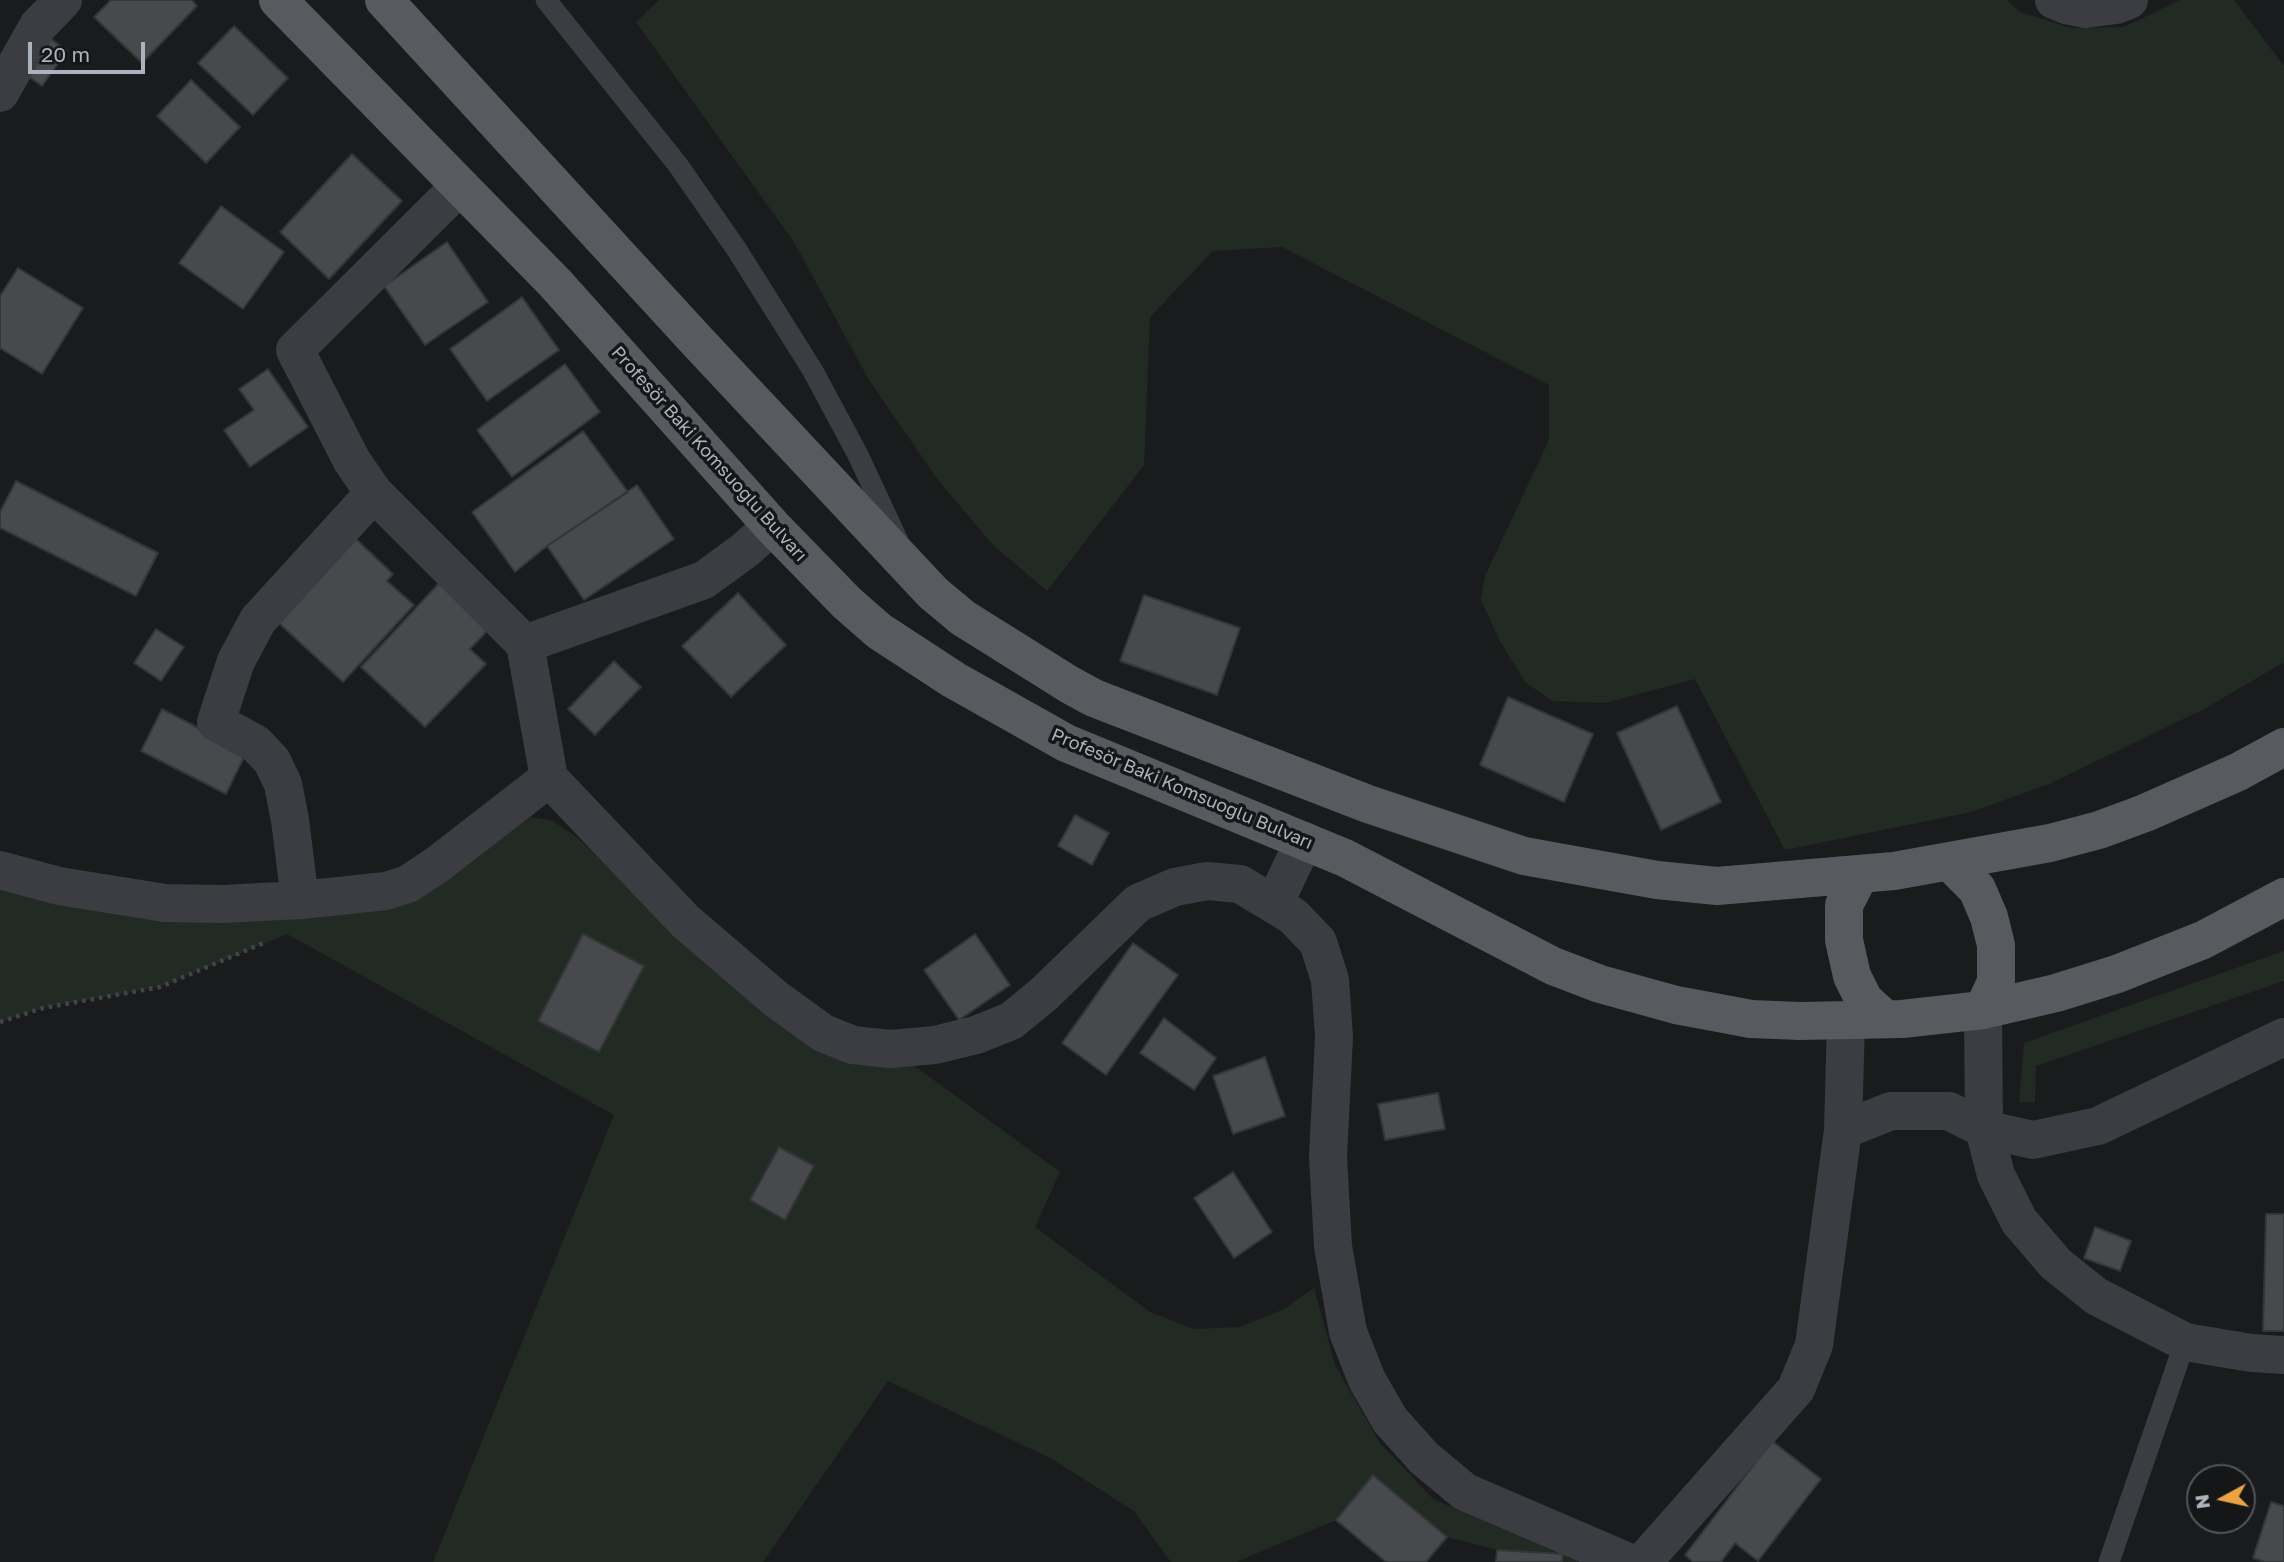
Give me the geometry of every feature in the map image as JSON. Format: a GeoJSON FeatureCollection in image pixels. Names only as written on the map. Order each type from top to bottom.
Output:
{"type":"FeatureCollection","features":[{"type":"Feature","properties":{"kind":"main road","name":"Profesör Baki Komsuoğlu Bulvarı"},"geometry":{"type":"LineString","coordinates":[[278,0],[556,284],[772,526],[879,632],[954,680],[1066,743],[1345,858],[1553,966],[1600,984],[1676,1006],[1751,1019],[1885,1019],[1983,1010],[2056,993],[2167,956],[2284,897]]}},
{"type":"Feature","properties":{"kind":"main road"},"geometry":{"type":"LineString","coordinates":[[384,0],[933,593],[963,618],[1094,698],[1368,804],[1524,856],[1657,880],[1717,886],[1860,874],[1950,862],[2004,853],[2099,830],[2189,795],[2284,747]]}},
{"type":"Feature","properties":{"kind":"main road"},"geometry":{"type":"LineString","coordinates":[[1950,862],[1977,889],[1989,917],[1996,945],[1996,982],[1983,1010]]}},
{"type":"Feature","properties":{"kind":"main road"},"geometry":{"type":"LineString","coordinates":[[1860,874],[1844,905],[1844,940],[1852,976],[1864,1000],[1885,1019]]}},
{"type":"Feature","properties":{"kind":"street"},"geometry":{"type":"LineString","coordinates":[[0,93],[38,26],[63,0]]}},
{"type":"Feature","properties":{"kind":"street"},"geometry":{"type":"LineString","coordinates":[[2054,0],[2087,9],[2116,5],[2129,0]]}},
{"type":"Feature","properties":{"kind":"street"},"geometry":{"type":"LineString","coordinates":[[460,186],[295,349],[352,461],[374,493],[525,644],[549,778],[685,921],[776,999],[823,1033],[852,1045],[890,1049],[935,1045],[976,1035],[1011,1021],[1044,994],[1138,903],[1175,887],[1207,881],[1240,884],[1293,916],[1318,942],[1329,980],[1334,1037],[1328,1157],[1333,1246],[1348,1332],[1367,1380],[1398,1430],[1423,1458],[1465,1492],[1628,1562]]}},
{"type":"Feature","properties":{"kind":"street"},"geometry":{"type":"LineString","coordinates":[[300,900],[283,784],[272,761],[256,744],[216,722],[236,661],[258,620],[374,493]]}},
{"type":"Feature","properties":{"kind":"street"},"geometry":{"type":"LineString","coordinates":[[525,644],[704,580],[772,526]]}},
{"type":"Feature","properties":{"kind":"street"},"geometry":{"type":"LineString","coordinates":[[0,870],[60,886],[165,904],[300,900],[374,892],[408,884],[549,778]]}},
{"type":"Feature","properties":{"kind":"street"},"geometry":{"type":"LineString","coordinates":[[1274,904],[1304,841]]}},
{"type":"Feature","properties":{"kind":"street"},"geometry":{"type":"LineString","coordinates":[[1983,1010],[1984,1129],[1996,1175],[2019,1221],[2056,1264],[2096,1296],[2185,1342],[2251,1353],[2284,1355]]}},
{"type":"Feature","properties":{"kind":"street"},"geometry":{"type":"LineString","coordinates":[[1643,1562],[1796,1389],[1814,1345],[1843,1130],[1846,1020]]}},
{"type":"Feature","properties":{"kind":"street"},"geometry":{"type":"LineString","coordinates":[[1843,1130],[1891,1111],[1949,1111],[1984,1129],[2033,1140],[2098,1126],[2284,1037]]}},
{"type":"Feature","properties":{"kind":"lane"},"geometry":{"type":"LineString","coordinates":[[546,0],[670,155],[737,250],[813,372],[858,455],[895,532],[905,562]]}},
{"type":"Feature","properties":{"kind":"lane"},"geometry":{"type":"LineString","coordinates":[[2109,1562],[2185,1342]]}},
{"type":"Feature","properties":{"kind":"path"},"geometry":{"type":"LineString","coordinates":[[0,1022],[43,1008],[160,986],[219,963],[287,933],[300,900]]}},
{"type":"Feature","properties":{"kind":"shaded area"},"geometry":{"type":"Polygon","coordinates":[[[659,0],[2007,0],[2020,12],[2071,28],[2124,27],[2180,0],[2234,0],[2284,66],[2284,662],[2206,708],[2049,784],[1971,812],[1785,850],[1695,679],[1605,703],[1552,701],[1525,682],[1500,641],[1481,600],[1485,576],[1549,440],[1549,385],[1282,247],[1213,251],[1150,317],[1144,465],[1047,591],[993,545],[938,480],[869,380],[794,242],[636,22],[659,0]]]}},
{"type":"Feature","properties":{"kind":"shaded area"},"geometry":{"type":"Polygon","coordinates":[[[531,817],[553,821],[579,839],[691,944],[909,1062],[1060,1172],[1035,1227],[1150,1312],[1194,1329],[1240,1327],[1284,1309],[1314,1288],[1335,1365],[1380,1443],[1433,1499],[1579,1562],[1496,1562],[1497,1550],[1447,1537],[1373,1475],[1336,1520],[1236,1562],[1171,1562],[1134,1511],[1052,1459],[888,1381],[763,1562],[433,1562],[614,1115],[287,934],[160,987],[43,1008],[0,1022],[0,880],[296,911],[531,817]],[[779,1147],[750,1200],[785,1219],[814,1167],[779,1147]]]}},
{"type":"Feature","properties":{"kind":"shaded area"},"geometry":{"type":"Polygon","coordinates":[[[2284,951],[2284,981],[2036,1066],[2035,1103],[2019,1102],[2024,1043],[2284,951]]]}},
{"type":"Feature","properties":{"kind":"building"},"geometry":{"type":"Polygon","coordinates":[[[111,0],[192,0],[197,6],[142,63],[94,17],[111,0]]]}},
{"type":"Feature","properties":{"kind":"building"},"geometry":{"type":"Polygon","coordinates":[[[234,26],[288,78],[253,115],[198,63],[234,26]]]}},
{"type":"Feature","properties":{"kind":"building"},"geometry":{"type":"Polygon","coordinates":[[[43,33],[67,51],[42,86],[18,69],[43,33]]]}},
{"type":"Feature","properties":{"kind":"building"},"geometry":{"type":"Polygon","coordinates":[[[191,80],[240,127],[206,163],[157,116],[191,80]]]}},
{"type":"Feature","properties":{"kind":"building"},"geometry":{"type":"Polygon","coordinates":[[[352,154],[402,201],[329,279],[280,232],[352,154]]]}},
{"type":"Feature","properties":{"kind":"building"},"geometry":{"type":"Polygon","coordinates":[[[221,206],[284,252],[243,309],[179,263],[221,206]]]}},
{"type":"Feature","properties":{"kind":"building"},"geometry":{"type":"Polygon","coordinates":[[[447,242],[488,302],[425,345],[384,286],[447,242]]]}},
{"type":"Feature","properties":{"kind":"building"},"geometry":{"type":"Polygon","coordinates":[[[18,268],[83,308],[42,374],[0,348],[0,296],[18,268]]]}},
{"type":"Feature","properties":{"kind":"building"},"geometry":{"type":"Polygon","coordinates":[[[522,297],[559,350],[487,401],[450,349],[522,297]]]}},
{"type":"Feature","properties":{"kind":"building"},"geometry":{"type":"Polygon","coordinates":[[[565,364],[600,412],[512,477],[477,430],[565,364]]]}},
{"type":"Feature","properties":{"kind":"building"},"geometry":{"type":"Polygon","coordinates":[[[268,369],[308,427],[250,467],[224,430],[254,410],[239,389],[268,369]]]}},
{"type":"Feature","properties":{"kind":"building"},"geometry":{"type":"Polygon","coordinates":[[[583,431],[628,492],[547,546],[515,572],[472,512],[583,431]]]}},
{"type":"Feature","properties":{"kind":"building"},"geometry":{"type":"Polygon","coordinates":[[[16,481],[158,553],[136,596],[0,528],[0,512],[16,481]]]}},
{"type":"Feature","properties":{"kind":"building"},"geometry":{"type":"Polygon","coordinates":[[[637,485],[674,539],[584,600],[547,546],[637,485]]]}},
{"type":"Feature","properties":{"kind":"building"},"geometry":{"type":"Polygon","coordinates":[[[354,537],[393,574],[387,581],[414,605],[343,682],[269,614],[354,537]]]}},
{"type":"Feature","properties":{"kind":"building"},"geometry":{"type":"Polygon","coordinates":[[[441,581],[490,628],[470,649],[486,664],[425,727],[361,667],[441,581]]]}},
{"type":"Feature","properties":{"kind":"building"},"geometry":{"type":"Polygon","coordinates":[[[738,593],[786,645],[731,697],[682,646],[738,593]]]}},
{"type":"Feature","properties":{"kind":"building"},"geometry":{"type":"Polygon","coordinates":[[[1144,595],[1240,628],[1217,695],[1120,661],[1144,595]]]}},
{"type":"Feature","properties":{"kind":"building"},"geometry":{"type":"Polygon","coordinates":[[[156,629],[184,647],[161,681],[134,663],[156,629]]]}},
{"type":"Feature","properties":{"kind":"building"},"geometry":{"type":"Polygon","coordinates":[[[614,661],[641,687],[595,735],[568,709],[614,661]]]}},
{"type":"Feature","properties":{"kind":"building"},"geometry":{"type":"Polygon","coordinates":[[[1508,697],[1593,734],[1564,802],[1480,765],[1508,697]]]}},
{"type":"Feature","properties":{"kind":"building"},"geometry":{"type":"Polygon","coordinates":[[[1677,706],[1721,802],[1661,830],[1617,733],[1677,706]]]}},
{"type":"Feature","properties":{"kind":"building"},"geometry":{"type":"Polygon","coordinates":[[[162,709],[246,753],[226,794],[141,751],[162,709]]]}},
{"type":"Feature","properties":{"kind":"building"},"geometry":{"type":"Polygon","coordinates":[[[1075,815],[1109,833],[1092,865],[1058,846],[1075,815]]]}},
{"type":"Feature","properties":{"kind":"building"},"geometry":{"type":"Polygon","coordinates":[[[583,934],[644,966],[599,1052],[538,1021],[583,934]]]}},
{"type":"Feature","properties":{"kind":"building"},"geometry":{"type":"Polygon","coordinates":[[[975,934],[1010,985],[959,1020],[924,970],[975,934]]]}},
{"type":"Feature","properties":{"kind":"building"},"geometry":{"type":"Polygon","coordinates":[[[1133,943],[1178,975],[1106,1075],[1062,1043],[1133,943]]]}},
{"type":"Feature","properties":{"kind":"building"},"geometry":{"type":"Polygon","coordinates":[[[1164,1018],[1216,1058],[1194,1090],[1140,1053],[1164,1018]]]}},
{"type":"Feature","properties":{"kind":"building"},"geometry":{"type":"Polygon","coordinates":[[[1265,1057],[1285,1116],[1233,1134],[1213,1076],[1265,1057]]]}},
{"type":"Feature","properties":{"kind":"building"},"geometry":{"type":"Polygon","coordinates":[[[1438,1093],[1445,1129],[1385,1140],[1378,1104],[1438,1093]]]}},
{"type":"Feature","properties":{"kind":"building"},"geometry":{"type":"Polygon","coordinates":[[[779,1147],[814,1166],[785,1220],[750,1200],[779,1147]]]}},
{"type":"Feature","properties":{"kind":"building"},"geometry":{"type":"Polygon","coordinates":[[[1233,1172],[1272,1232],[1234,1258],[1194,1198],[1233,1172]]]}},
{"type":"Feature","properties":{"kind":"building"},"geometry":{"type":"Polygon","coordinates":[[[2266,1214],[2284,1214],[2284,1331],[2263,1331],[2266,1214]]]}},
{"type":"Feature","properties":{"kind":"building"},"geometry":{"type":"Polygon","coordinates":[[[2095,1227],[2131,1241],[2120,1271],[2084,1258],[2095,1227]]]}},
{"type":"Feature","properties":{"kind":"building"},"geometry":{"type":"Polygon","coordinates":[[[1772,1441],[1821,1479],[1758,1561],[1735,1543],[1721,1562],[1693,1562],[1685,1555],[1772,1441]]]}},
{"type":"Feature","properties":{"kind":"building"},"geometry":{"type":"Polygon","coordinates":[[[1373,1475],[1447,1537],[1426,1562],[1386,1562],[1336,1520],[1373,1475]]]}},
{"type":"Feature","properties":{"kind":"building"},"geometry":{"type":"Polygon","coordinates":[[[2271,1502],[2284,1506],[2284,1562],[2265,1562],[2253,1558],[2271,1502]]]}},
{"type":"Feature","properties":{"kind":"building"},"geometry":{"type":"Polygon","coordinates":[[[1497,1550],[1563,1554],[1562,1562],[1496,1562],[1497,1550]]]}}]}
